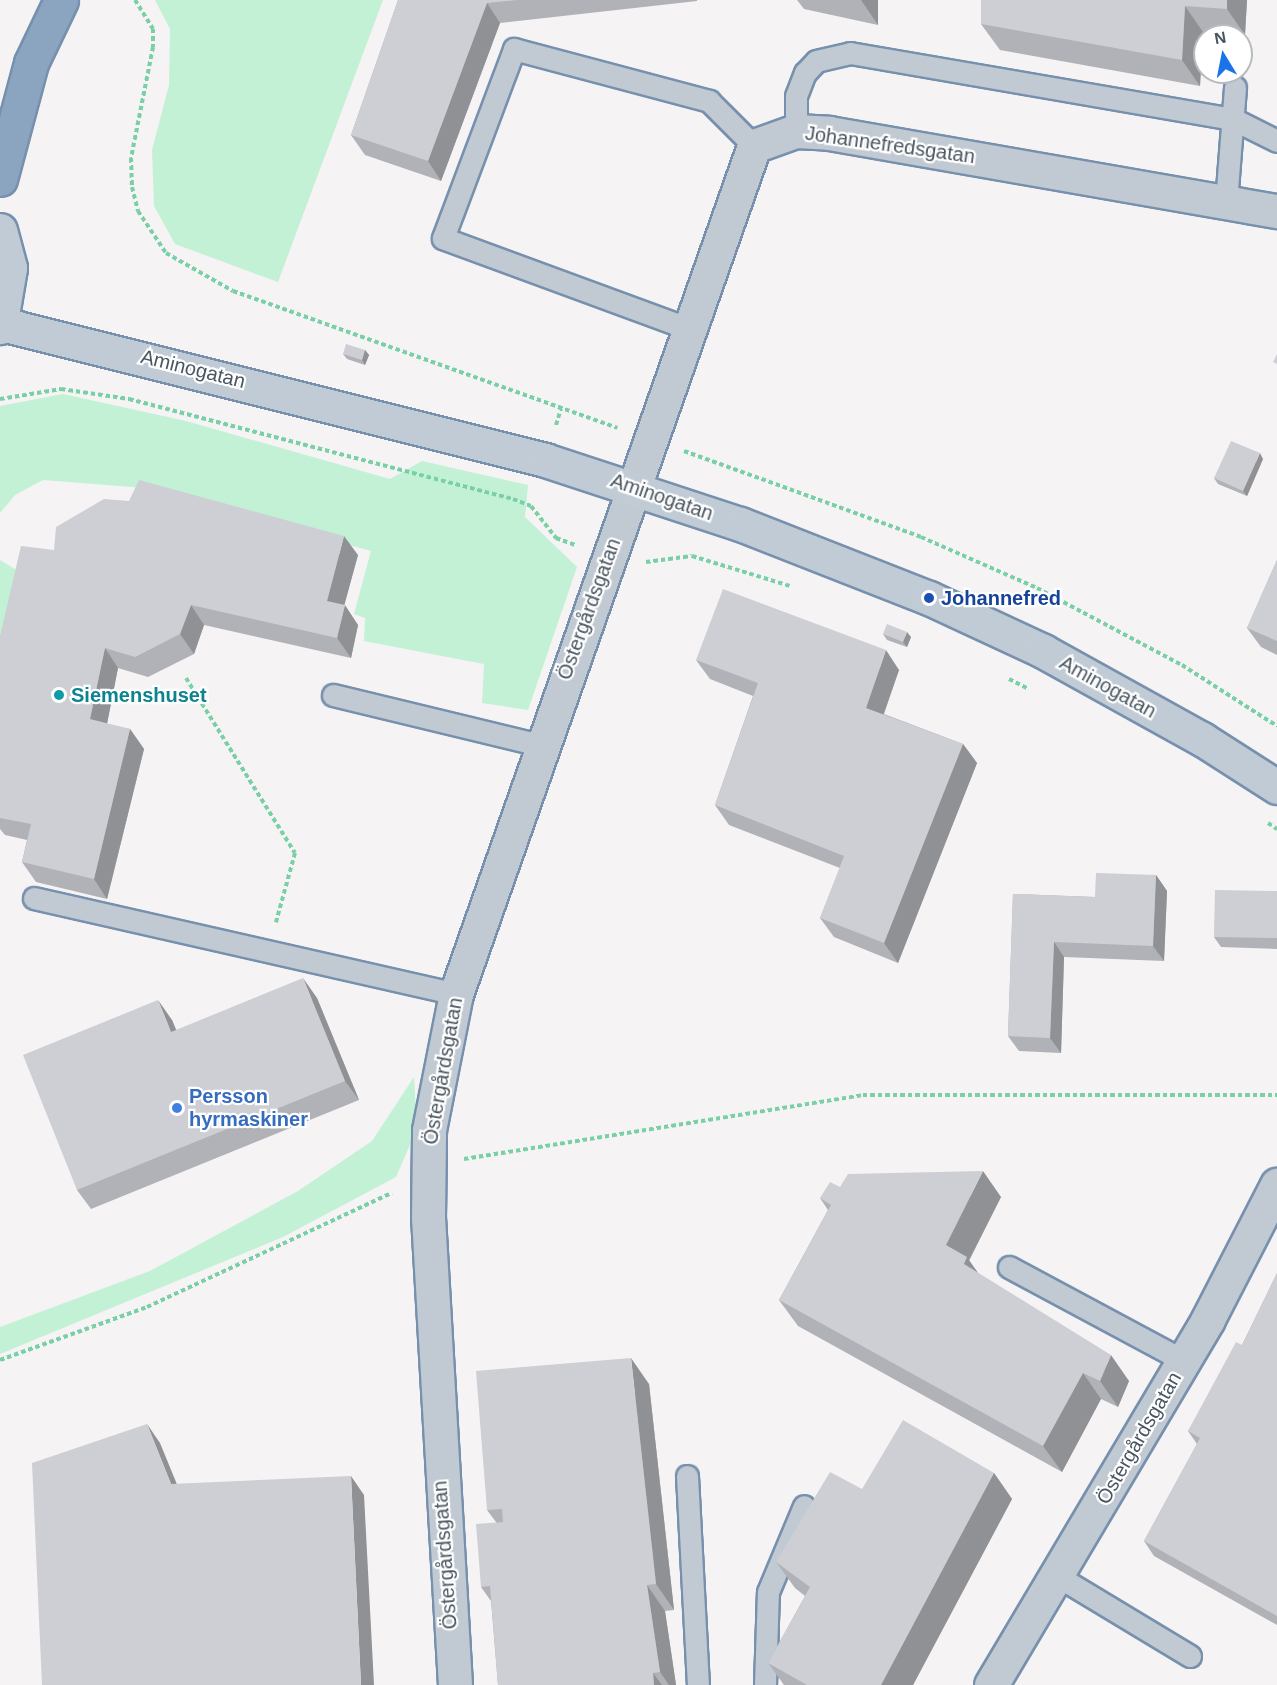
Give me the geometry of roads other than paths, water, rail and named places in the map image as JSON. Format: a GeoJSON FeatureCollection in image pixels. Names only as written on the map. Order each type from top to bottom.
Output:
{"type":"FeatureCollection","features":[{"type":"Feature","properties":{"kind":"highway"},"geometry":{"type":"LineString","coordinates":[[0,178],[31,63],[61,0]]}},
{"type":"Feature","properties":{"kind":"street","name":"Johannefredsgatan"},"geometry":{"type":"LineString","coordinates":[[754,146],[796,131],[925,148],[1277,210]]}},
{"type":"Feature","properties":{"kind":"street"},"geometry":{"type":"LineString","coordinates":[[633,487],[687,328],[754,146]]}},
{"type":"Feature","properties":{"kind":"street","name":"Aminogatan"},"geometry":{"type":"LineString","coordinates":[[0,230],[10,268],[1,326],[130,353],[633,487],[815,552],[960,612],[1202,739],[1277,788]]}},
{"type":"Feature","properties":{"kind":"street","name":"Östergårdsgatan"},"geometry":{"type":"LineString","coordinates":[[455,1685],[445,1577],[429,1130],[456,994],[539,745],[633,487]]}},
{"type":"Feature","properties":{"kind":"street","name":"Östergårdsgatan"},"geometry":{"type":"LineString","coordinates":[[991,1685],[1059,1577],[1184,1361],[1277,1185]]}},
{"type":"Feature","properties":{"kind":"lane"},"geometry":{"type":"LineString","coordinates":[[687,328],[443,238],[514,50],[709,101],[754,146]]}},
{"type":"Feature","properties":{"kind":"lane"},"geometry":{"type":"LineString","coordinates":[[796,131],[796,96],[805,73],[816,61],[850,53],[1233,119],[1277,141]]}},
{"type":"Feature","properties":{"kind":"lane"},"geometry":{"type":"LineString","coordinates":[[1226,202],[1236,87]]}},
{"type":"Feature","properties":{"kind":"lane"},"geometry":{"type":"LineString","coordinates":[[333,695],[539,745]]}},
{"type":"Feature","properties":{"kind":"lane"},"geometry":{"type":"LineString","coordinates":[[34,898],[268,954],[456,994]]}},
{"type":"Feature","properties":{"kind":"lane"},"geometry":{"type":"LineString","coordinates":[[1009,1267],[1184,1361]]}},
{"type":"Feature","properties":{"kind":"lane"},"geometry":{"type":"LineString","coordinates":[[687,1476],[698,1685]]}},
{"type":"Feature","properties":{"kind":"lane"},"geometry":{"type":"LineString","coordinates":[[765,1685],[768,1592],[804,1506]]}},
{"type":"Feature","properties":{"kind":"lane"},"geometry":{"type":"LineString","coordinates":[[1059,1577],[1190,1656]]}},
{"type":"Feature","properties":{"kind":"place","name":"Johannefred"},"geometry":{"type":"Point","coordinates":[929,598]}},
{"type":"Feature","properties":{"kind":"place","name":"Siemenshuset"},"geometry":{"type":"Point","coordinates":[59,695]}},
{"type":"Feature","properties":{"kind":"place","name":"Persson hyrmaskiner"},"geometry":{"type":"Point","coordinates":[177,1108]}}]}
